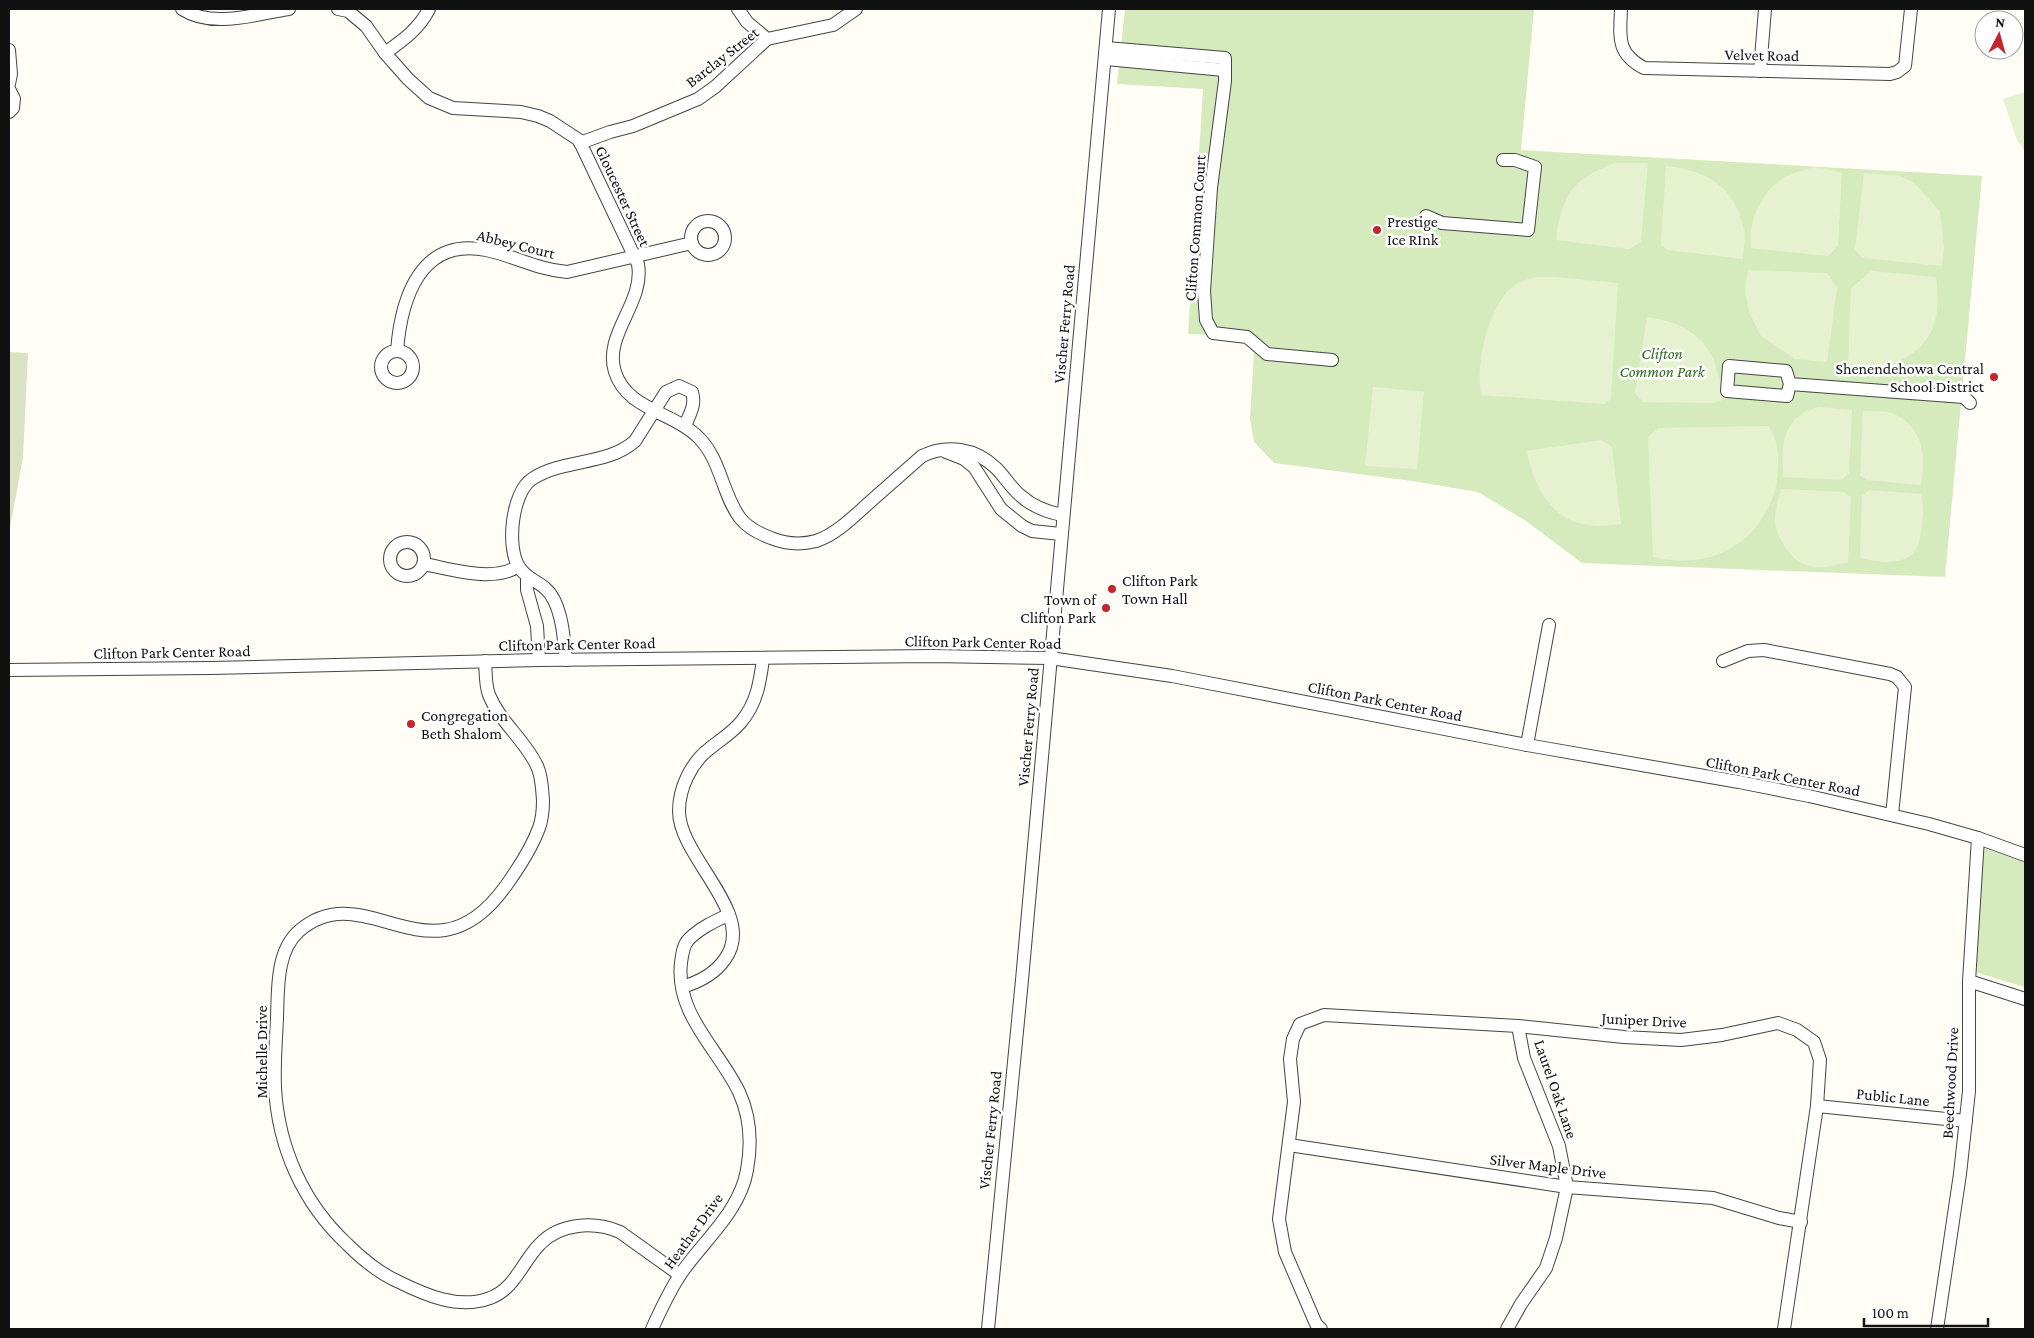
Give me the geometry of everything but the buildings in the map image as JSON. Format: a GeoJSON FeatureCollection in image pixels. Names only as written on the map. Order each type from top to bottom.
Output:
{"type":"FeatureCollection","features":[{"type":"Feature","properties":{"kind":"street"},"geometry":{"type":"LineString","coordinates":[[182,9],[190,14],[209,19],[289,9]]}},
{"type":"Feature","properties":{"kind":"street","name":"Gloucester Street"},"geometry":{"type":"LineString","coordinates":[[338,9],[348,11],[357,17],[408,79],[429,98],[453,108],[521,112],[538,116],[550,121],[580,143],[634,257],[639,274],[635,298],[616,339],[614,363],[617,377],[627,393],[685,426],[700,438],[717,467],[729,502],[747,525],[765,536],[791,544],[816,541],[830,534],[922,456],[942,450],[964,449],[976,453],[996,468],[1010,486],[1029,502],[1042,510],[1062,515]]}},
{"type":"Feature","properties":{"kind":"street"},"geometry":{"type":"LineString","coordinates":[[385,53],[411,34],[423,20],[429,9]]}},
{"type":"Feature","properties":{"kind":"street"},"geometry":{"type":"LineString","coordinates":[[738,9],[747,22],[767,39]]}},
{"type":"Feature","properties":{"kind":"street","name":"Barclay Street"},"geometry":{"type":"LineString","coordinates":[[580,143],[633,126],[698,98],[715,87],[767,39],[834,25],[856,9]]}},
{"type":"Feature","properties":{"kind":"street","name":"Vischer Ferry Road"},"geometry":{"type":"LineString","coordinates":[[988,1329],[1109,9]]}},
{"type":"Feature","properties":{"kind":"street","name":"Velvet Road"},"geometry":{"type":"LineString","coordinates":[[1621,9],[1621,42],[1623,51],[1628,58],[1644,68],[1890,74],[1898,72],[1905,66],[1908,55],[1911,9]]}},
{"type":"Feature","properties":{"kind":"street"},"geometry":{"type":"LineString","coordinates":[[1760,71],[1766,9]]}},
{"type":"Feature","properties":{"kind":"street"},"geometry":{"type":"LineString","coordinates":[[9,50],[11,74],[9,84]]}},
{"type":"Feature","properties":{"kind":"street","name":"Clifton Common Court"},"geometry":{"type":"LineString","coordinates":[[1106,54],[1225,64],[1225,81],[1212,188],[1204,291],[1206,320],[1213,333],[1248,337],[1267,354],[1332,360]]}},
{"type":"Feature","properties":{"kind":"street"},"geometry":{"type":"LineString","coordinates":[[9,89],[14,99],[13,108],[9,112]]}},
{"type":"Feature","properties":{"kind":"street"},"geometry":{"type":"LineString","coordinates":[[1426,216],[1442,223],[1528,230],[1535,167],[1515,160],[1503,160]]}},
{"type":"Feature","properties":{"kind":"street","name":"Abbey Court"},"geometry":{"type":"LineString","coordinates":[[397,351],[399,323],[406,297],[421,272],[438,255],[454,250],[472,248],[508,256],[548,270],[567,272],[692,243]]}},
{"type":"Feature","properties":{"kind":"street"},"geometry":{"type":"LineString","coordinates":[[1729,366],[1786,371],[1790,384],[1787,396],[1727,391],[1729,366]]}},
{"type":"Feature","properties":{"kind":"street"},"geometry":{"type":"LineString","coordinates":[[1790,384],[1964,397],[1970,403]]}},
{"type":"Feature","properties":{"kind":"street"},"geometry":{"type":"LineString","coordinates":[[566,660],[564,639],[554,599],[540,582],[527,577],[518,566],[512,540],[516,504],[524,485],[540,474],[560,466],[603,457],[628,448],[635,441],[666,392],[679,386],[692,392],[694,399],[694,406],[685,426]]}},
{"type":"Feature","properties":{"kind":"street"},"geometry":{"type":"LineString","coordinates":[[942,450],[964,459],[974,467],[1001,509],[1022,526],[1032,531],[1061,534]]}},
{"type":"Feature","properties":{"kind":"street"},"geometry":{"type":"LineString","coordinates":[[424,564],[482,574],[500,574],[518,566]]}},
{"type":"Feature","properties":{"kind":"street"},"geometry":{"type":"LineString","coordinates":[[527,577],[527,590],[537,626],[539,660]]}},
{"type":"Feature","properties":{"kind":"street"},"geometry":{"type":"LineString","coordinates":[[1527,745],[1550,625]]}},
{"type":"Feature","properties":{"kind":"street"},"geometry":{"type":"LineString","coordinates":[[1723,661],[1748,651],[1764,650],[1890,674],[1897,677],[1905,687],[1892,815]]}},
{"type":"Feature","properties":{"kind":"street","name":"Clifton Park Center Road"},"geometry":{"type":"LineString","coordinates":[[9,670],[210,668],[539,660],[933,656],[1050,658],[1172,676],[1527,745],[1740,782],[1892,815],[1978,838],[2025,855]]}},
{"type":"Feature","properties":{"kind":"street"},"geometry":{"type":"LineString","coordinates":[[682,987],[707,977],[720,968],[729,954],[733,931],[718,891],[688,846],[680,823],[680,796],[687,777],[696,763],[708,750],[742,722],[750,710],[758,695],[763,659]]}},
{"type":"Feature","properties":{"kind":"street","name":"Michelle Drive"},"geometry":{"type":"LineString","coordinates":[[485,661],[488,692],[496,708],[538,766],[543,792],[540,826],[522,864],[497,898],[485,912],[458,928],[435,931],[413,929],[356,914],[344,913],[322,918],[299,931],[288,945],[281,968],[278,996],[275,1088],[282,1134],[290,1160],[301,1186],[331,1230],[368,1264],[395,1281],[449,1302],[489,1299],[504,1290],[517,1277],[539,1245],[560,1231],[584,1225],[609,1228],[620,1232],[680,1275]]}},
{"type":"Feature","properties":{"kind":"street","name":"Beechwood Drive"},"geometry":{"type":"LineString","coordinates":[[1937,1329],[1969,1091],[1969,981],[1978,838]]}},
{"type":"Feature","properties":{"kind":"street","name":"Heather Drive"},"geometry":{"type":"LineString","coordinates":[[652,1329],[664,1302],[680,1275],[729,1211],[742,1190],[747,1172],[751,1141],[750,1126],[739,1092],[689,1012],[682,987],[680,970],[682,951],[688,940],[714,922],[728,916]]}},
{"type":"Feature","properties":{"kind":"street"},"geometry":{"type":"LineString","coordinates":[[1969,981],[2025,999]]}},
{"type":"Feature","properties":{"kind":"street","name":"Juniper Drive"},"geometry":{"type":"LineString","coordinates":[[1289,1145],[1294,1102],[1290,1060],[1293,1039],[1300,1024],[1324,1015],[1518,1026],[1682,1040],[1722,1035],[1778,1023],[1797,1030],[1814,1042],[1820,1060],[1817,1106],[1784,1329]]}},
{"type":"Feature","properties":{"kind":"street","name":"Laurel Oak Lane"},"geometry":{"type":"LineString","coordinates":[[1507,1329],[1521,1304],[1546,1268],[1556,1238],[1568,1187],[1559,1146],[1524,1058],[1518,1026]]}},
{"type":"Feature","properties":{"kind":"street","name":"Public Lane"},"geometry":{"type":"LineString","coordinates":[[1817,1106],[1966,1121]]}},
{"type":"Feature","properties":{"kind":"street"},"geometry":{"type":"LineString","coordinates":[[1289,1145],[1280,1205],[1280,1227],[1285,1252],[1316,1324],[1321,1329]]}},
{"type":"Feature","properties":{"kind":"street","name":"Silver Maple Drive"},"geometry":{"type":"LineString","coordinates":[[1289,1145],[1568,1187],[1713,1198],[1779,1218],[1801,1222]]}},
{"type":"Feature","properties":{"kind":"green space","name":"Clifton Common Park"},"geometry":{"type":"Polygon","coordinates":[[[1125,9],[1534,9],[1521,150],[1982,176],[1945,577],[1582,563],[1526,521],[1478,492],[1412,481],[1274,463],[1254,442],[1250,419],[1254,352],[1240,336],[1188,334],[1203,89],[1117,84],[1125,9]]]}},
{"type":"Feature","properties":{"kind":"green space"},"geometry":{"type":"Polygon","coordinates":[[[2025,92],[2025,151],[2017,140],[2003,99],[2025,92]]]}},
{"type":"Feature","properties":{"kind":"green space"},"geometry":{"type":"Polygon","coordinates":[[[1614,163],[1648,163],[1641,242],[1629,249],[1556,240],[1561,212],[1574,187],[1589,175],[1614,163]]]}},
{"type":"Feature","properties":{"kind":"green space"},"geometry":{"type":"Polygon","coordinates":[[[1666,166],[1690,170],[1700,174],[1727,192],[1739,213],[1744,230],[1743,259],[1668,250],[1661,245],[1666,166]]]}},
{"type":"Feature","properties":{"kind":"green space"},"geometry":{"type":"Polygon","coordinates":[[[1814,167],[1842,172],[1838,246],[1828,256],[1751,248],[1754,217],[1769,190],[1788,175],[1814,167]]]}},
{"type":"Feature","properties":{"kind":"green space"},"geometry":{"type":"Polygon","coordinates":[[[1864,173],[1900,176],[1913,182],[1940,211],[1944,247],[1942,266],[1862,258],[1855,249],[1864,173]]]}},
{"type":"Feature","properties":{"kind":"green space"},"geometry":{"type":"Polygon","coordinates":[[[1748,270],[1827,273],[1837,288],[1827,362],[1795,359],[1761,336],[1749,312],[1745,290],[1748,270]]]}},
{"type":"Feature","properties":{"kind":"green space"},"geometry":{"type":"Polygon","coordinates":[[[1871,271],[1936,277],[1938,300],[1935,322],[1931,332],[1918,349],[1908,356],[1884,367],[1865,368],[1848,365],[1851,288],[1871,271]]]}},
{"type":"Feature","properties":{"kind":"green space"},"geometry":{"type":"Polygon","coordinates":[[[1535,277],[1618,283],[1611,399],[1604,404],[1481,395],[1480,368],[1489,324],[1502,299],[1510,289],[1535,277]]]}},
{"type":"Feature","properties":{"kind":"green space"},"geometry":{"type":"Polygon","coordinates":[[[1647,317],[1676,324],[1700,340],[1714,359],[1720,378],[1721,401],[1710,403],[1643,402],[1635,393],[1647,317]]]}},
{"type":"Feature","properties":{"kind":"green space"},"geometry":{"type":"Polygon","coordinates":[[[9,352],[28,353],[23,457],[9,533],[9,352]]]}},
{"type":"Feature","properties":{"kind":"green space"},"geometry":{"type":"Polygon","coordinates":[[[1373,387],[1424,392],[1417,469],[1365,466],[1373,387]]]}},
{"type":"Feature","properties":{"kind":"green space"},"geometry":{"type":"Polygon","coordinates":[[[1819,407],[1852,410],[1849,473],[1842,480],[1783,477],[1783,454],[1786,433],[1797,417],[1819,407]]]}},
{"type":"Feature","properties":{"kind":"green space"},"geometry":{"type":"Polygon","coordinates":[[[1863,411],[1881,411],[1894,414],[1907,422],[1913,429],[1918,437],[1923,455],[1921,485],[1866,480],[1860,475],[1863,411]]]}},
{"type":"Feature","properties":{"kind":"green space"},"geometry":{"type":"Polygon","coordinates":[[[1769,426],[1776,443],[1778,461],[1777,480],[1773,497],[1765,514],[1755,528],[1742,541],[1710,557],[1696,560],[1681,560],[1653,557],[1648,437],[1658,428],[1769,426]]]}},
{"type":"Feature","properties":{"kind":"green space"},"geometry":{"type":"Polygon","coordinates":[[[1601,440],[1612,447],[1621,524],[1587,525],[1570,520],[1560,514],[1544,496],[1529,462],[1527,451],[1601,440]]]}},
{"type":"Feature","properties":{"kind":"green space"},"geometry":{"type":"Polygon","coordinates":[[[1781,489],[1843,492],[1851,497],[1848,562],[1829,567],[1812,567],[1797,560],[1790,554],[1779,536],[1775,523],[1781,489]]]}},
{"type":"Feature","properties":{"kind":"green space"},"geometry":{"type":"Polygon","coordinates":[[[1869,490],[1921,494],[1923,513],[1920,540],[1913,554],[1899,561],[1891,562],[1874,561],[1860,557],[1862,496],[1869,490]]]}},
{"type":"Feature","properties":{"kind":"green space"},"geometry":{"type":"Polygon","coordinates":[[[1983,848],[2025,862],[2025,987],[1975,972],[1983,848]]]}},
{"type":"Feature","properties":{"kind":"place","name":"Prestige Ice RInk"},"geometry":{"type":"Point","coordinates":[1377,230]}},
{"type":"Feature","properties":{"kind":"place","name":"Shenendehowa Central School District"},"geometry":{"type":"Point","coordinates":[1994,377]}},
{"type":"Feature","properties":{"kind":"place","name":"Clifton Park Town Hall"},"geometry":{"type":"Point","coordinates":[1112,589]}},
{"type":"Feature","properties":{"kind":"place","name":"Town of Clifton Park"},"geometry":{"type":"Point","coordinates":[1106,608]}},
{"type":"Feature","properties":{"kind":"place","name":"Congregation Beth Shalom"},"geometry":{"type":"Point","coordinates":[411,724]}}]}
